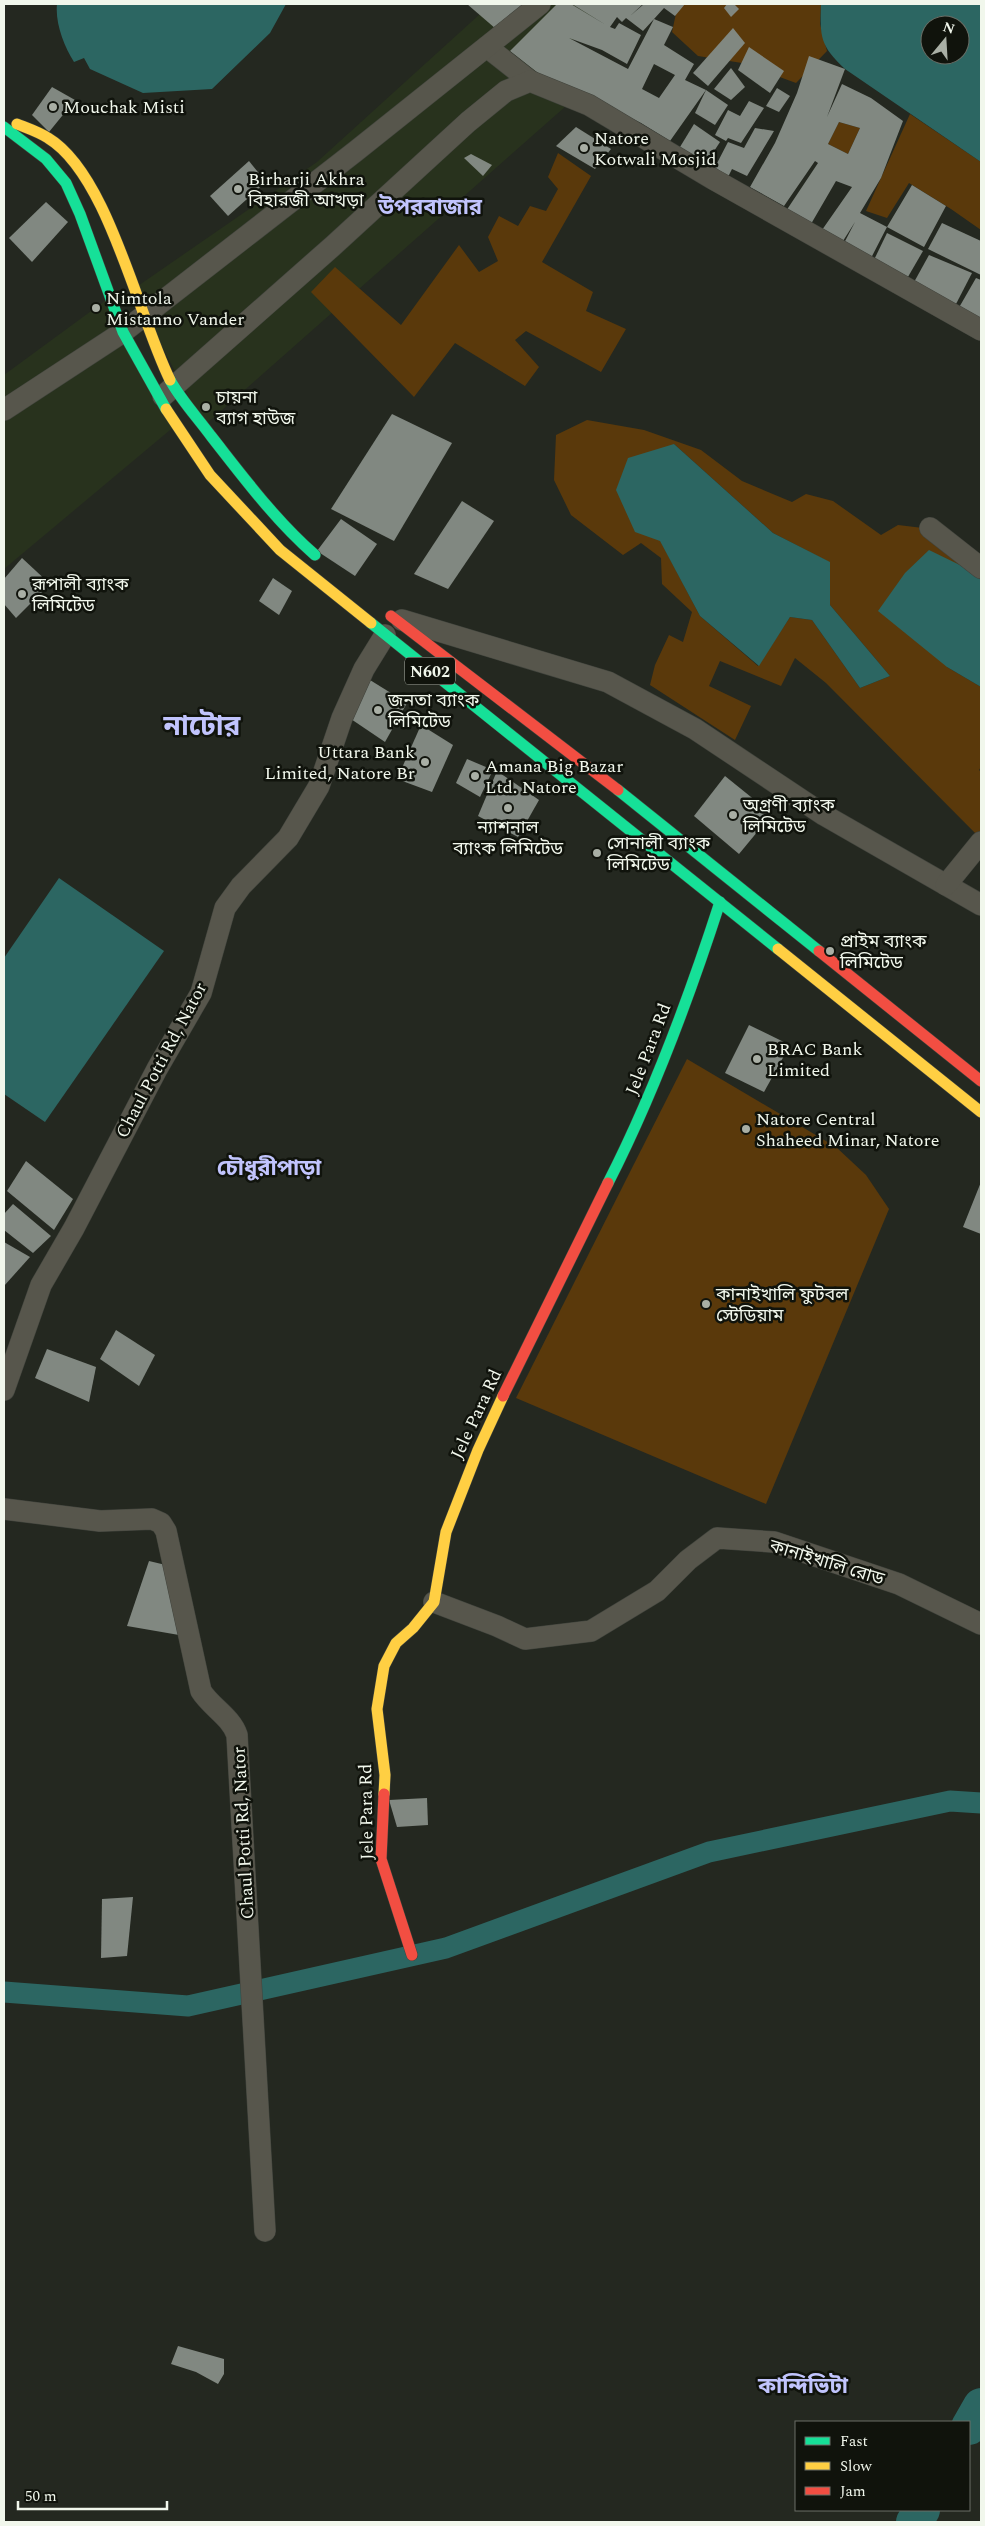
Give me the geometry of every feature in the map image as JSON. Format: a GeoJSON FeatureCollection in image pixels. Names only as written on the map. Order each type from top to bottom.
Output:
{"type":"FeatureCollection","features":[{"type":"Feature","properties":{"kind":"main road","name":"N602"},"geometry":{"type":"LineString","coordinates":[[4,121],[28,126],[55,141],[76,162],[107,215],[166,393],[237,470],[292,535],[323,561]]}},
{"type":"Feature","properties":{"kind":"main road","name":"N602"},"geometry":{"type":"LineString","coordinates":[[4,127],[46,159],[66,183],[80,214],[123,332],[166,393],[210,475],[280,550],[365,613],[386,620],[582,761],[981,1081]]}},
{"type":"Feature","properties":{"kind":"main road","name":"N602"},"geometry":{"type":"LineString","coordinates":[[386,620],[720,902],[981,1112]]}},
{"type":"Feature","properties":{"kind":"main road","name":"Jele Para Rd"},"geometry":{"type":"LineString","coordinates":[[412,1955],[381,1859],[385,1775],[377,1709],[384,1666],[396,1642],[413,1628],[434,1602],[446,1532],[478,1450],[556,1286],[634,1133],[694,978],[720,902]]}},
{"type":"Feature","properties":{"kind":"street"},"geometry":{"type":"LineString","coordinates":[[4,410],[123,332],[540,4]]}},
{"type":"Feature","properties":{"kind":"street"},"geometry":{"type":"LineString","coordinates":[[487,47],[530,81],[589,105],[713,179],[981,330]]}},
{"type":"Feature","properties":{"kind":"street"},"geometry":{"type":"LineString","coordinates":[[166,393],[334,245],[468,122],[506,91],[530,81]]}},
{"type":"Feature","properties":{"kind":"street"},"geometry":{"type":"LineString","coordinates":[[930,528],[981,568]]}},
{"type":"Feature","properties":{"kind":"street"},"geometry":{"type":"LineString","coordinates":[[386,620],[608,682],[695,729],[824,815],[981,905]]}},
{"type":"Feature","properties":{"kind":"street","name":"Chaul Potti Rd, Nator"},"geometry":{"type":"LineString","coordinates":[[4,1390],[41,1285],[74,1228],[157,1069],[201,993],[225,908],[241,886],[288,838],[314,794],[342,718],[386,620]]}},
{"type":"Feature","properties":{"kind":"street"},"geometry":{"type":"LineString","coordinates":[[946,885],[981,842]]}},
{"type":"Feature","properties":{"kind":"street","name":"Chaul Potti Rd, Nator"},"geometry":{"type":"LineString","coordinates":[[4,1509],[100,1521],[152,1518],[161,1523],[166,1531],[202,1691],[209,1704],[234,1726],[237,1735],[265,2231]]}},
{"type":"Feature","properties":{"kind":"street","name":"কানাইখালি রোড"},"geometry":{"type":"LineString","coordinates":[[434,1602],[525,1639],[591,1631],[657,1591],[688,1560],[717,1538],[774,1542],[899,1584],[981,1624]]}},
{"type":"Feature","properties":{"kind":"shaded area"},"geometry":{"type":"Polygon","coordinates":[[[491,4],[610,4],[531,81],[574,99],[204,426],[132,290],[317,162],[491,4]]]}},
{"type":"Feature","properties":{"kind":"shaded area"},"geometry":{"type":"Polygon","coordinates":[[[678,4],[821,4],[820,24],[827,51],[796,83],[742,63],[698,56],[672,32],[678,4]]]}},
{"type":"Feature","properties":{"kind":"shaded area"},"geometry":{"type":"Polygon","coordinates":[[[910,114],[981,162],[981,230],[909,183],[887,218],[866,211],[910,114]]]}},
{"type":"Feature","properties":{"kind":"shaded area"},"geometry":{"type":"Polygon","coordinates":[[[839,122],[860,128],[848,154],[828,144],[839,122]]]}},
{"type":"Feature","properties":{"kind":"shaded area"},"geometry":{"type":"Polygon","coordinates":[[[558,153],[591,176],[542,262],[593,292],[586,311],[626,329],[601,372],[526,331],[515,340],[539,367],[525,386],[455,343],[414,397],[311,292],[335,267],[401,325],[459,245],[479,272],[498,261],[488,237],[499,216],[518,226],[530,206],[546,211],[558,189],[548,177],[558,153]]]}},
{"type":"Feature","properties":{"kind":"shaded area"},"geometry":{"type":"Polygon","coordinates":[[[113,295],[176,425],[4,569],[4,375],[113,295]]]}},
{"type":"Feature","properties":{"kind":"shaded area"},"geometry":{"type":"Polygon","coordinates":[[[587,420],[644,430],[701,450],[742,481],[792,502],[806,494],[833,501],[881,535],[898,525],[923,528],[981,571],[981,580],[966,568],[947,667],[981,687],[981,767],[979,770],[981,772],[981,834],[979,837],[826,683],[795,658],[781,686],[720,661],[709,686],[751,706],[735,740],[650,685],[655,665],[669,635],[683,642],[692,612],[662,584],[661,558],[641,543],[623,555],[571,515],[554,480],[556,435],[587,420]],[[674,444],[660,540],[700,616],[758,666],[790,617],[812,620],[860,688],[890,676],[830,605],[829,562],[773,533],[674,444]]]}},
{"type":"Feature","properties":{"kind":"shaded area","name":"কানাইখালি ফুটবল স্টেডিয়াম"},"geometry":{"type":"Polygon","coordinates":[[[687,1059],[836,1147],[866,1175],[889,1209],[766,1504],[516,1398],[687,1059]]]}},
{"type":"Feature","properties":{"kind":"water"},"geometry":{"type":"Polygon","coordinates":[[[57,4],[286,4],[270,33],[212,89],[143,93],[90,69],[84,58],[74,62],[61,34],[57,19],[57,4]]]}},
{"type":"Feature","properties":{"kind":"water"},"geometry":{"type":"Polygon","coordinates":[[[821,4],[981,4],[981,162],[845,69],[826,47],[822,33],[821,4]]]}},
{"type":"Feature","properties":{"kind":"water"},"geometry":{"type":"Polygon","coordinates":[[[674,444],[773,533],[830,562],[830,605],[890,676],[860,688],[812,620],[790,617],[759,666],[700,616],[660,541],[635,532],[616,490],[628,458],[674,444]]]}},
{"type":"Feature","properties":{"kind":"water"},"geometry":{"type":"Polygon","coordinates":[[[929,550],[966,568],[981,580],[981,687],[947,667],[878,611],[905,573],[929,550]]]}},
{"type":"Feature","properties":{"kind":"water"},"geometry":{"type":"Polygon","coordinates":[[[59,878],[164,951],[45,1122],[4,1094],[4,958],[59,878]]]}},
{"type":"Feature","properties":{"kind":"building"},"geometry":{"type":"Polygon","coordinates":[[[467,4],[530,4],[496,29],[467,4]]]}},
{"type":"Feature","properties":{"kind":"building"},"geometry":{"type":"Polygon","coordinates":[[[557,4],[571,4],[606,25],[572,4],[643,4],[630,16],[644,4],[685,4],[675,16],[664,8],[654,19],[673,27],[664,45],[694,64],[685,80],[706,90],[670,141],[641,123],[538,73],[510,51],[557,4]],[[617,17],[610,27],[615,29],[619,23],[641,35],[627,64],[602,50],[569,38],[628,69],[654,19],[643,31],[626,18],[622,22],[617,17]],[[654,64],[642,89],[659,98],[675,75],[654,64]]]}},
{"type":"Feature","properties":{"kind":"building"},"geometry":{"type":"Polygon","coordinates":[[[727,4],[734,4],[739,9],[731,17],[724,8],[727,4]]]}},
{"type":"Feature","properties":{"kind":"building"},"geometry":{"type":"Polygon","coordinates":[[[733,28],[745,43],[708,86],[693,73],[733,28]]]}},
{"type":"Feature","properties":{"kind":"building"},"geometry":{"type":"Polygon","coordinates":[[[749,47],[784,71],[770,93],[738,70],[749,47]]]}},
{"type":"Feature","properties":{"kind":"building"},"geometry":{"type":"Polygon","coordinates":[[[809,56],[845,69],[827,117],[842,84],[871,98],[903,121],[881,178],[860,213],[887,227],[869,262],[842,247],[855,222],[843,241],[822,230],[852,187],[836,181],[811,224],[786,211],[818,163],[815,161],[784,206],[750,187],[775,143],[797,93],[809,56]],[[839,122],[828,144],[848,154],[860,128],[839,122]]]}},
{"type":"Feature","properties":{"kind":"building"},"geometry":{"type":"Polygon","coordinates":[[[731,68],[745,87],[731,100],[714,89],[731,68]]]}},
{"type":"Feature","properties":{"kind":"building","name":"Mouchak Misti"},"geometry":{"type":"Polygon","coordinates":[[[52,87],[75,100],[49,132],[32,115],[52,87]]]}},
{"type":"Feature","properties":{"kind":"building"},"geometry":{"type":"Polygon","coordinates":[[[777,88],[790,96],[779,112],[766,106],[777,88]]]}},
{"type":"Feature","properties":{"kind":"building"},"geometry":{"type":"Polygon","coordinates":[[[706,90],[728,105],[715,125],[695,113],[706,90]]]}},
{"type":"Feature","properties":{"kind":"building"},"geometry":{"type":"Polygon","coordinates":[[[749,101],[764,108],[741,143],[728,138],[726,141],[715,135],[728,110],[740,116],[749,101]]]}},
{"type":"Feature","properties":{"kind":"building"},"geometry":{"type":"Polygon","coordinates":[[[694,124],[720,142],[705,165],[680,147],[694,124]]]}},
{"type":"Feature","properties":{"kind":"building","name":"Natore Kotwali Mosjid"},"geometry":{"type":"Polygon","coordinates":[[[576,127],[611,149],[595,169],[556,146],[576,127]]]}},
{"type":"Feature","properties":{"kind":"building"},"geometry":{"type":"Polygon","coordinates":[[[755,128],[774,131],[747,176],[732,169],[728,177],[714,169],[728,142],[744,148],[755,128]]]}},
{"type":"Feature","properties":{"kind":"building"},"geometry":{"type":"Polygon","coordinates":[[[471,154],[492,165],[483,176],[464,158],[471,154]]]}},
{"type":"Feature","properties":{"kind":"building","name":"Birharji Akhra বিহারজী আখড়া"},"geometry":{"type":"Polygon","coordinates":[[[249,161],[266,182],[228,216],[210,196],[249,161]]]}},
{"type":"Feature","properties":{"kind":"building"},"geometry":{"type":"Polygon","coordinates":[[[912,185],[946,206],[924,247],[887,227],[912,185]]]}},
{"type":"Feature","properties":{"kind":"building"},"geometry":{"type":"Polygon","coordinates":[[[46,202],[68,222],[32,262],[9,238],[46,202]]]}},
{"type":"Feature","properties":{"kind":"building"},"geometry":{"type":"Polygon","coordinates":[[[942,223],[981,241],[981,275],[928,249],[942,223]]]}},
{"type":"Feature","properties":{"kind":"building"},"geometry":{"type":"Polygon","coordinates":[[[887,233],[923,251],[905,282],[872,264],[887,233]]]}},
{"type":"Feature","properties":{"kind":"building"},"geometry":{"type":"Polygon","coordinates":[[[929,255],[972,273],[956,304],[913,284],[929,255]]]}},
{"type":"Feature","properties":{"kind":"building"},"geometry":{"type":"Polygon","coordinates":[[[976,278],[981,280],[981,324],[957,311],[976,278]]]}},
{"type":"Feature","properties":{"kind":"building"},"geometry":{"type":"Polygon","coordinates":[[[392,414],[452,443],[394,541],[331,509],[392,414]]]}},
{"type":"Feature","properties":{"kind":"building"},"geometry":{"type":"Polygon","coordinates":[[[462,501],[494,521],[448,589],[414,574],[462,501]]]}},
{"type":"Feature","properties":{"kind":"building"},"geometry":{"type":"Polygon","coordinates":[[[341,519],[377,544],[355,576],[317,551],[341,519]]]}},
{"type":"Feature","properties":{"kind":"building","name":"রূপালী ব্যাংক লিমিটেড"},"geometry":{"type":"Polygon","coordinates":[[[22,558],[50,584],[16,618],[4,604],[4,579],[22,558]]]}},
{"type":"Feature","properties":{"kind":"building"},"geometry":{"type":"Polygon","coordinates":[[[273,578],[292,591],[279,615],[259,601],[273,578]]]}},
{"type":"Feature","properties":{"kind":"building","name":"জনতা ব্যাংক লিমিটেড"},"geometry":{"type":"Polygon","coordinates":[[[370,680],[407,703],[385,742],[348,717],[370,680]]]}},
{"type":"Feature","properties":{"kind":"building","name":"Uttara Bank Limited, Natore Br"},"geometry":{"type":"Polygon","coordinates":[[[421,725],[453,745],[432,792],[397,779],[421,725]]]}},
{"type":"Feature","properties":{"kind":"building","name":"Amana Big Bazar Ltd. Natore"},"geometry":{"type":"Polygon","coordinates":[[[467,759],[493,770],[480,797],[456,783],[467,759]]]}},
{"type":"Feature","properties":{"kind":"building","name":"ন্যাশনাল ব্যাংক লিমিটেড"},"geometry":{"type":"Polygon","coordinates":[[[497,771],[539,800],[518,837],[478,816],[497,771]]]}},
{"type":"Feature","properties":{"kind":"building","name":"অগ্রণী ব্যাংক লিমিটেড"},"geometry":{"type":"Polygon","coordinates":[[[725,776],[772,814],[739,854],[694,816],[725,776]]]}},
{"type":"Feature","properties":{"kind":"building","name":"BRAC Bank Limited"},"geometry":{"type":"Polygon","coordinates":[[[749,1025],[790,1045],[764,1092],[725,1073],[749,1025]]]}},
{"type":"Feature","properties":{"kind":"building"},"geometry":{"type":"Polygon","coordinates":[[[26,1161],[73,1199],[54,1230],[7,1191],[26,1161]]]}},
{"type":"Feature","properties":{"kind":"building"},"geometry":{"type":"Polygon","coordinates":[[[981,1182],[981,1234],[963,1227],[981,1182]]]}},
{"type":"Feature","properties":{"kind":"building"},"geometry":{"type":"Polygon","coordinates":[[[13,1204],[51,1236],[33,1253],[4,1230],[4,1214],[13,1204]]]}},
{"type":"Feature","properties":{"kind":"building"},"geometry":{"type":"Polygon","coordinates":[[[4,1242],[30,1257],[4,1286],[4,1242]]]}},
{"type":"Feature","properties":{"kind":"building"},"geometry":{"type":"Polygon","coordinates":[[[116,1330],[155,1355],[139,1386],[100,1359],[116,1330]]]}},
{"type":"Feature","properties":{"kind":"building"},"geometry":{"type":"Polygon","coordinates":[[[47,1349],[96,1367],[89,1402],[35,1378],[47,1349]]]}},
{"type":"Feature","properties":{"kind":"building"},"geometry":{"type":"Polygon","coordinates":[[[149,1561],[170,1566],[179,1635],[127,1626],[149,1561]]]}},
{"type":"Feature","properties":{"kind":"building"},"geometry":{"type":"Polygon","coordinates":[[[427,1798],[428,1825],[397,1827],[389,1800],[427,1798]]]}},
{"type":"Feature","properties":{"kind":"building"},"geometry":{"type":"Polygon","coordinates":[[[133,1897],[127,1956],[101,1958],[102,1899],[133,1897]]]}},
{"type":"Feature","properties":{"kind":"building"},"geometry":{"type":"Polygon","coordinates":[[[178,2346],[224,2359],[224,2374],[218,2384],[196,2372],[171,2364],[178,2346]]]}},
{"type":"Feature","properties":{"kind":"waterway"},"geometry":{"type":"LineString","coordinates":[[4,1992],[188,2006],[446,1948],[709,1852],[950,1801],[981,1803]]}},
{"type":"Feature","properties":{"kind":"waterway"},"geometry":{"type":"LineString","coordinates":[[970,2425],[981,2406]]}},
{"type":"Feature","properties":{"kind":"waterway"},"geometry":{"type":"LineString","coordinates":[[914,2522],[921,2511]]}},
{"type":"Feature","properties":{"kind":"traffic: fast"},"geometry":{"type":"LineString","coordinates":[[4,127],[46,159],[66,183],[80,214],[123,332],[166,409]]}},
{"type":"Feature","properties":{"kind":"traffic: fast"},"geometry":{"type":"LineString","coordinates":[[170,380],[179,395],[260,498],[300,542],[315,555]]}},
{"type":"Feature","properties":{"kind":"traffic: fast"},"geometry":{"type":"LineString","coordinates":[[371,623],[778,949]]}},
{"type":"Feature","properties":{"kind":"traffic: fast"},"geometry":{"type":"LineString","coordinates":[[618,790],[819,951]]}},
{"type":"Feature","properties":{"kind":"traffic: fast"},"geometry":{"type":"LineString","coordinates":[[608,1183],[641,1115],[670,1045],[720,902]]}},
{"type":"Feature","properties":{"kind":"traffic: slow"},"geometry":{"type":"LineString","coordinates":[[17,124],[48,138],[69,156],[88,182],[120,248],[158,353],[170,380]]}},
{"type":"Feature","properties":{"kind":"traffic: slow"},"geometry":{"type":"LineString","coordinates":[[166,409],[210,475],[280,550],[371,623]]}},
{"type":"Feature","properties":{"kind":"traffic: slow"},"geometry":{"type":"LineString","coordinates":[[778,949],[981,1112]]}},
{"type":"Feature","properties":{"kind":"traffic: slow"},"geometry":{"type":"LineString","coordinates":[[384,1794],[385,1775],[377,1709],[384,1666],[396,1643],[413,1628],[434,1602],[446,1532],[478,1450],[503,1396]]}},
{"type":"Feature","properties":{"kind":"traffic: jam"},"geometry":{"type":"LineString","coordinates":[[391,616],[618,790]]}},
{"type":"Feature","properties":{"kind":"traffic: jam"},"geometry":{"type":"LineString","coordinates":[[819,951],[981,1081]]}},
{"type":"Feature","properties":{"kind":"traffic: jam"},"geometry":{"type":"LineString","coordinates":[[503,1396],[608,1183]]}},
{"type":"Feature","properties":{"kind":"traffic: jam"},"geometry":{"type":"LineString","coordinates":[[384,1794],[381,1859],[412,1955]]}},
{"type":"Feature","properties":{"kind":"place","name":"Mouchak Misti"},"geometry":{"type":"Point","coordinates":[53,107]}},
{"type":"Feature","properties":{"kind":"place","name":"Natore Kotwali Mosjid"},"geometry":{"type":"Point","coordinates":[584,148]}},
{"type":"Feature","properties":{"kind":"place","name":"Birharji Akhra বিহারজী আখড়া"},"geometry":{"type":"Point","coordinates":[238,189]}},
{"type":"Feature","properties":{"kind":"place","name":"Nimtola Mistanno Vander"},"geometry":{"type":"Point","coordinates":[96,308]}},
{"type":"Feature","properties":{"kind":"place","name":"চায়না ব্যাগ হাউজ"},"geometry":{"type":"Point","coordinates":[206,407]}},
{"type":"Feature","properties":{"kind":"place","name":"রূপালী ব্যাংক লিমিটেড"},"geometry":{"type":"Point","coordinates":[22,594]}},
{"type":"Feature","properties":{"kind":"place","name":"জনতা ব্যাংক লিমিটেড"},"geometry":{"type":"Point","coordinates":[378,710]}},
{"type":"Feature","properties":{"kind":"place","name":"Uttara Bank Limited, Natore Br"},"geometry":{"type":"Point","coordinates":[425,762]}},
{"type":"Feature","properties":{"kind":"place","name":"Amana Big Bazar Ltd. Natore"},"geometry":{"type":"Point","coordinates":[475,776]}},
{"type":"Feature","properties":{"kind":"place","name":"ন্যাশনাল ব্যাংক লিমিটেড"},"geometry":{"type":"Point","coordinates":[508,808]}},
{"type":"Feature","properties":{"kind":"place","name":"অগ্রণী ব্যাংক লিমিটেড"},"geometry":{"type":"Point","coordinates":[733,815]}},
{"type":"Feature","properties":{"kind":"place","name":"সোনালী ব্যাংক লিমিটেড"},"geometry":{"type":"Point","coordinates":[597,853]}},
{"type":"Feature","properties":{"kind":"place","name":"প্রাইম ব্যাংক লিমিটেড"},"geometry":{"type":"Point","coordinates":[830,951]}},
{"type":"Feature","properties":{"kind":"place","name":"BRAC Bank Limited"},"geometry":{"type":"Point","coordinates":[757,1059]}},
{"type":"Feature","properties":{"kind":"place","name":"Natore Central Shaheed Minar, Natore"},"geometry":{"type":"Point","coordinates":[746,1129]}},
{"type":"Feature","properties":{"kind":"place","name":"কানাইখালি ফুটবল স্টেডিয়াম"},"geometry":{"type":"Point","coordinates":[706,1304]}},
{"type":"Feature","properties":{"kind":"district","name":"উপরবাজার"},"geometry":{"type":"Point","coordinates":[430,206]}},
{"type":"Feature","properties":{"kind":"district","name":"নাটোর"},"geometry":{"type":"Point","coordinates":[202,725]}},
{"type":"Feature","properties":{"kind":"district","name":"চৌধুরীপাড়া"},"geometry":{"type":"Point","coordinates":[269,1167]}},
{"type":"Feature","properties":{"kind":"district","name":"কান্দিভিটা"},"geometry":{"type":"Point","coordinates":[803,2385]}}]}
